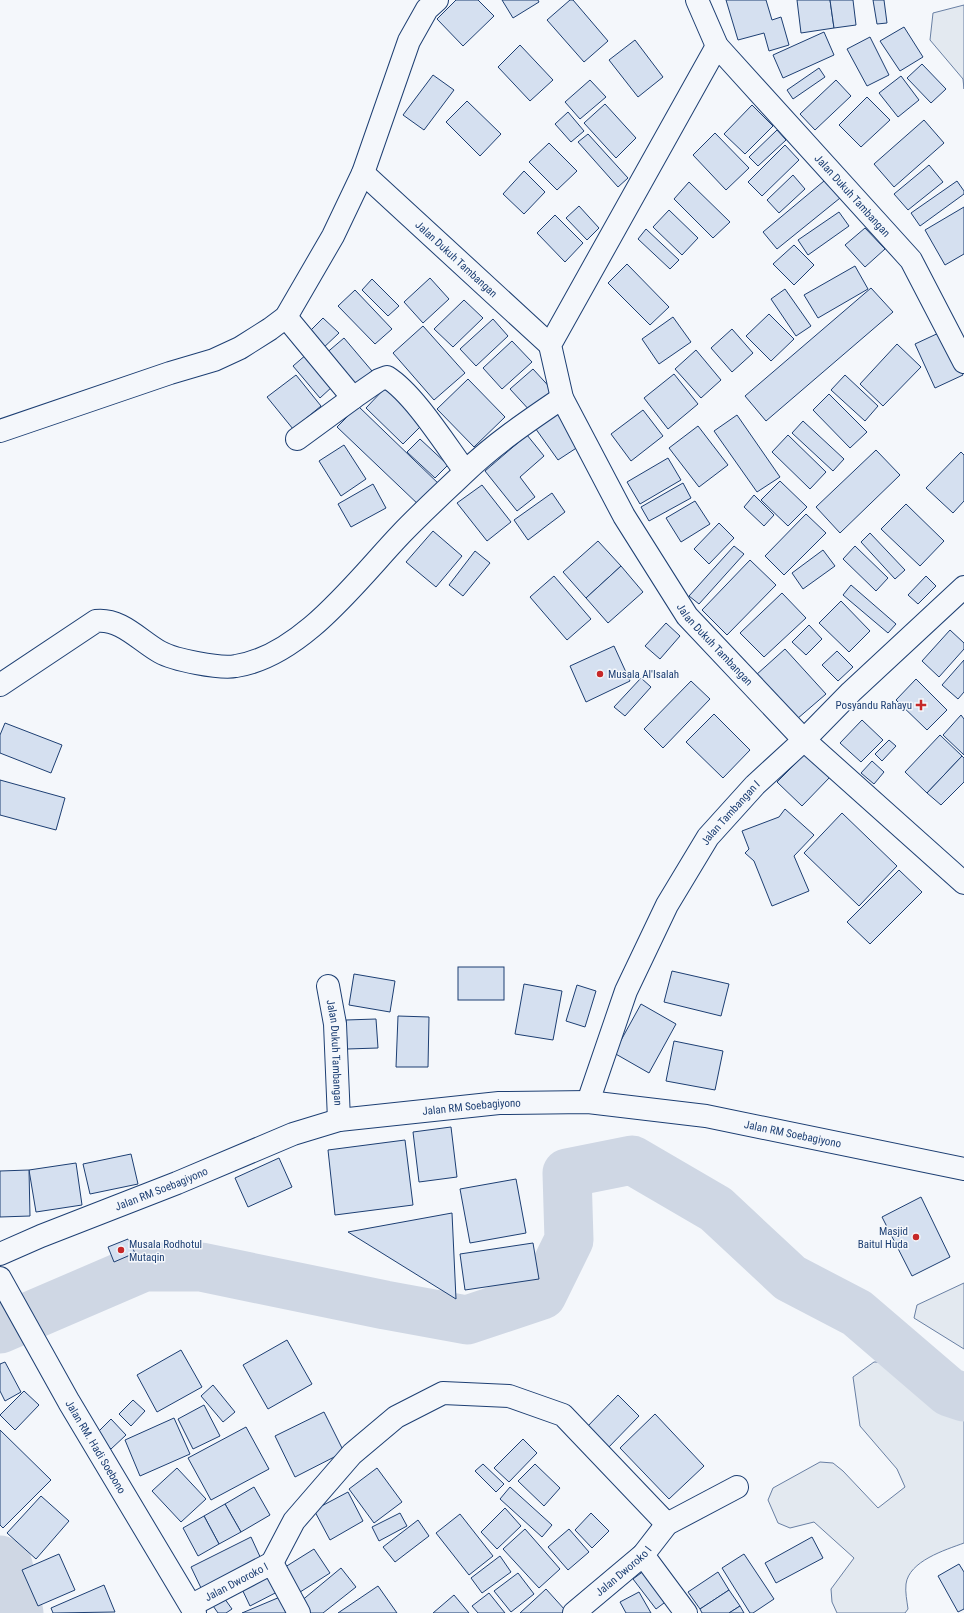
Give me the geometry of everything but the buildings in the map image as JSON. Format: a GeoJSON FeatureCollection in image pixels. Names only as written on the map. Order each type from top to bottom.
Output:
{"type":"FeatureCollection","features":[{"type":"Feature","properties":{"kind":"street"},"geometry":{"type":"LineString","coordinates":[[0,431],[170,373],[214,360],[240,348],[286,317],[333,236],[363,173],[409,41],[427,9],[437,0]]}},
{"type":"Feature","properties":{"kind":"street","name":"Jalan Dukuh Tambangan"},"geometry":{"type":"LineString","coordinates":[[697,0],[717,46],[911,260],[964,362]]}},
{"type":"Feature","properties":{"kind":"street"},"geometry":{"type":"LineString","coordinates":[[550,346],[717,46]]}},
{"type":"Feature","properties":{"kind":"street","name":"Jalan Dukuh Tambangan"},"geometry":{"type":"LineString","coordinates":[[363,173],[550,346],[562,398],[624,516],[686,616],[804,740],[964,883]]}},
{"type":"Feature","properties":{"kind":"street"},"geometry":{"type":"LineString","coordinates":[[286,317],[353,398]]}},
{"type":"Feature","properties":{"kind":"street"},"geometry":{"type":"LineString","coordinates":[[297,438],[379,380],[387,377],[396,382],[409,396],[465,471]]}},
{"type":"Feature","properties":{"kind":"street"},"geometry":{"type":"LineString","coordinates":[[0,685],[96,621],[103,620],[112,622],[141,638],[160,652],[189,662],[236,667],[268,656],[291,642],[318,621],[348,592],[401,533],[465,471],[498,442],[562,398]]}},
{"type":"Feature","properties":{"kind":"street","name":"Jalan Tambangan I"},"geometry":{"type":"LineString","coordinates":[[588,1102],[626,991],[667,905],[708,837],[755,784],[804,740],[851,692],[964,587]]}},
{"type":"Feature","properties":{"kind":"street","name":"Jalan Dukuh Tambangan"},"geometry":{"type":"LineString","coordinates":[[328,986],[335,1024],[339,1120]]}},
{"type":"Feature","properties":{"kind":"street","name":"Jalan RM Soebagiyono"},"geometry":{"type":"LineString","coordinates":[[0,1254],[41,1236],[177,1183],[293,1134],[339,1120],[499,1103],[588,1102],[706,1116],[964,1169]]}},
{"type":"Feature","properties":{"kind":"street","name":"Jalan RM. Hadi Soebono"},"geometry":{"type":"LineString","coordinates":[[0,1278],[13,1298],[69,1402],[194,1609]]}},
{"type":"Feature","properties":{"kind":"street"},"geometry":{"type":"LineString","coordinates":[[272,1563],[294,1521],[352,1454],[396,1417],[443,1393],[508,1396],[563,1415],[667,1524],[737,1487]]}},
{"type":"Feature","properties":{"kind":"street","name":"Jalan Dworoko I"},"geometry":{"type":"LineString","coordinates":[[574,1613],[643,1555],[667,1524]]}},
{"type":"Feature","properties":{"kind":"street"},"geometry":{"type":"LineString","coordinates":[[643,1555],[686,1613]]}},
{"type":"Feature","properties":{"kind":"street","name":"Jalan Dworoko I"},"geometry":{"type":"LineString","coordinates":[[194,1609],[272,1563],[299,1613]]}},
{"type":"Feature","properties":{"kind":"shaded area"},"geometry":{"type":"Polygon","coordinates":[[[964,5],[964,89],[963,79],[930,40],[933,13],[964,5]]]}},
{"type":"Feature","properties":{"kind":"shaded area"},"geometry":{"type":"Polygon","coordinates":[[[964,1283],[964,1349],[914,1318],[917,1305],[964,1283]]]}},
{"type":"Feature","properties":{"kind":"shaded area"},"geometry":{"type":"Polygon","coordinates":[[[874,1362],[899,1362],[911,1368],[929,1385],[964,1404],[964,1543],[938,1553],[914,1569],[906,1584],[908,1609],[905,1613],[837,1613],[832,1602],[831,1589],[854,1558],[814,1522],[790,1528],[778,1523],[768,1500],[773,1488],[820,1462],[833,1463],[843,1471],[878,1508],[905,1487],[897,1469],[860,1426],[853,1377],[874,1362]]]}},
{"type":"Feature","properties":{"kind":"waterway"},"geometry":{"type":"LineString","coordinates":[[0,1329],[144,1267],[201,1267],[385,1305],[467,1320],[542,1295],[569,1240],[567,1173],[632,1160],[716,1209],[790,1278],[857,1313],[949,1392],[964,1397]]}},
{"type":"Feature","properties":{"kind":"waterway"},"geometry":{"type":"LineString","coordinates":[[0,1560],[8,1565],[19,1613]]}},
{"type":"Feature","properties":{"kind":"place","name":"Musala Al'Isalah"},"geometry":{"type":"Point","coordinates":[600,674]}},
{"type":"Feature","properties":{"kind":"place","name":"Posyandu Rahayu"},"geometry":{"type":"Point","coordinates":[921,705]}},
{"type":"Feature","properties":{"kind":"place","name":"Masjid Baitul Huda"},"geometry":{"type":"Point","coordinates":[916,1237]}},
{"type":"Feature","properties":{"kind":"place","name":"Musala Rodhotul Mutaqin"},"geometry":{"type":"Point","coordinates":[121,1250]}}]}
